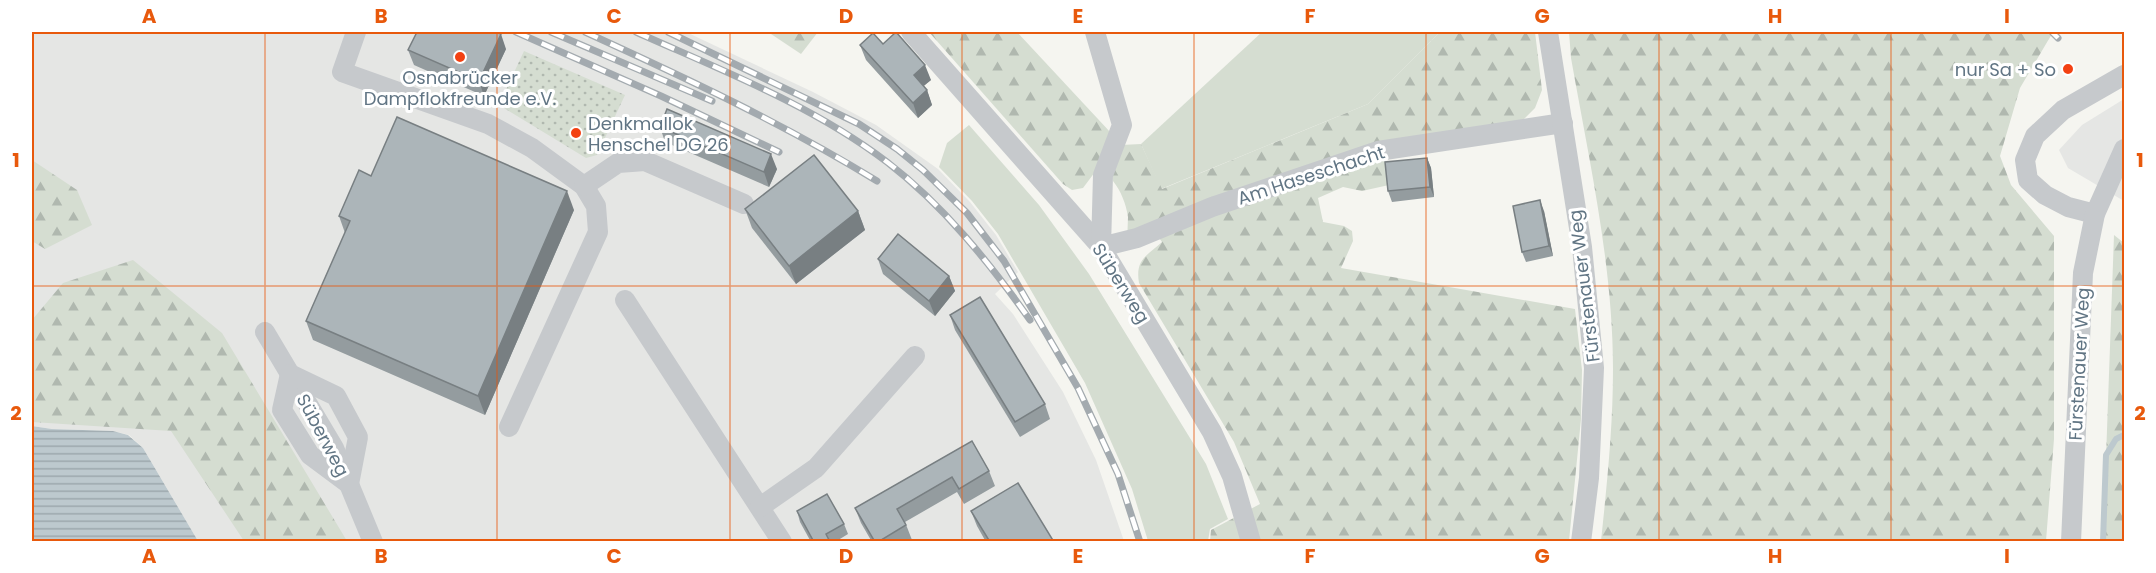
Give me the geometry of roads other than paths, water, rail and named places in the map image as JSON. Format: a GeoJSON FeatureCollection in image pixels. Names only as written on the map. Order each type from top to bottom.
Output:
{"type":"FeatureCollection","features":[{"type":"Feature","properties":{"kind":"street"},"geometry":{"type":"LineString","coordinates":[[356,32],[342,72],[488,124],[532,148],[584,186],[596,206],[598,232],[509,427]]}},
{"type":"Feature","properties":{"kind":"street","name":"Süberweg"},"geometry":{"type":"LineString","coordinates":[[911,32],[1101,247],[1212,432],[1232,476],[1251,542]]}},
{"type":"Feature","properties":{"kind":"street"},"geometry":{"type":"LineString","coordinates":[[1095,32],[1122,125],[1103,175],[1101,247]]}},
{"type":"Feature","properties":{"kind":"street","name":"Fürstenauer Weg"},"geometry":{"type":"LineString","coordinates":[[1548,32],[1583,258],[1594,368],[1589,478],[1581,542]]}},
{"type":"Feature","properties":{"kind":"street"},"geometry":{"type":"LineString","coordinates":[[2095,214],[2068,207],[2045,195],[2028,180],[2025,160],[2035,136],[2063,110],[2124,75]]}},
{"type":"Feature","properties":{"kind":"street","name":"Am Haseschacht"},"geometry":{"type":"LineString","coordinates":[[1101,247],[1137,238],[1212,207],[1378,151],[1563,123]]}},
{"type":"Feature","properties":{"kind":"street","name":"Fürstenauer Weg"},"geometry":{"type":"LineString","coordinates":[[2071,542],[2083,273],[2095,214],[2124,149]]}},
{"type":"Feature","properties":{"kind":"street"},"geometry":{"type":"LineString","coordinates":[[584,186],[618,163],[645,161],[744,204]]}},
{"type":"Feature","properties":{"kind":"street"},"geometry":{"type":"LineString","coordinates":[[625,300],[782,542]]}},
{"type":"Feature","properties":{"kind":"street","name":"Süberweg"},"geometry":{"type":"LineString","coordinates":[[265,332],[334,448],[373,542]]}},
{"type":"Feature","properties":{"kind":"street"},"geometry":{"type":"LineString","coordinates":[[760,507],[816,468],[915,356]]}},
{"type":"Feature","properties":{"kind":"street"},"geometry":{"type":"LineString","coordinates":[[290,374],[336,396],[358,437],[349,484]]}},
{"type":"Feature","properties":{"kind":"waterway"},"geometry":{"type":"LineString","coordinates":[[2103,542],[2106,455],[2116,439],[2124,435]]}},
{"type":"Feature","properties":{"kind":"railway"},"geometry":{"type":"LineString","coordinates":[[516,32],[661,96],[779,152]]}},
{"type":"Feature","properties":{"kind":"railway"},"geometry":{"type":"LineString","coordinates":[[551,32],[712,101]]}},
{"type":"Feature","properties":{"kind":"railway"},"geometry":{"type":"LineString","coordinates":[[585,32],[770,121],[877,181]]}},
{"type":"Feature","properties":{"kind":"railway"},"geometry":{"type":"LineString","coordinates":[[636,32],[797,106],[828,123],[887,162],[927,197],[964,235],[1030,320]]}},
{"type":"Feature","properties":{"kind":"railway"},"geometry":{"type":"LineString","coordinates":[[668,32],[859,124],[897,149],[923,170],[967,213],[1004,261],[1078,388],[1118,474],[1140,542]]}},
{"type":"Feature","properties":{"kind":"railway"},"geometry":{"type":"LineString","coordinates":[[2052,32],[2058,38]]}},
{"type":"Feature","properties":{"kind":"place","name":"Osnabrücker Dampflokfreunde e.V."},"geometry":{"type":"Point","coordinates":[460,57]}},
{"type":"Feature","properties":{"kind":"place","name":"nur Sa + So"},"geometry":{"type":"Point","coordinates":[2068,69]}},
{"type":"Feature","properties":{"kind":"place","name":"Denkmallok Henschel DG 26"},"geometry":{"type":"Point","coordinates":[576,133]}}]}
